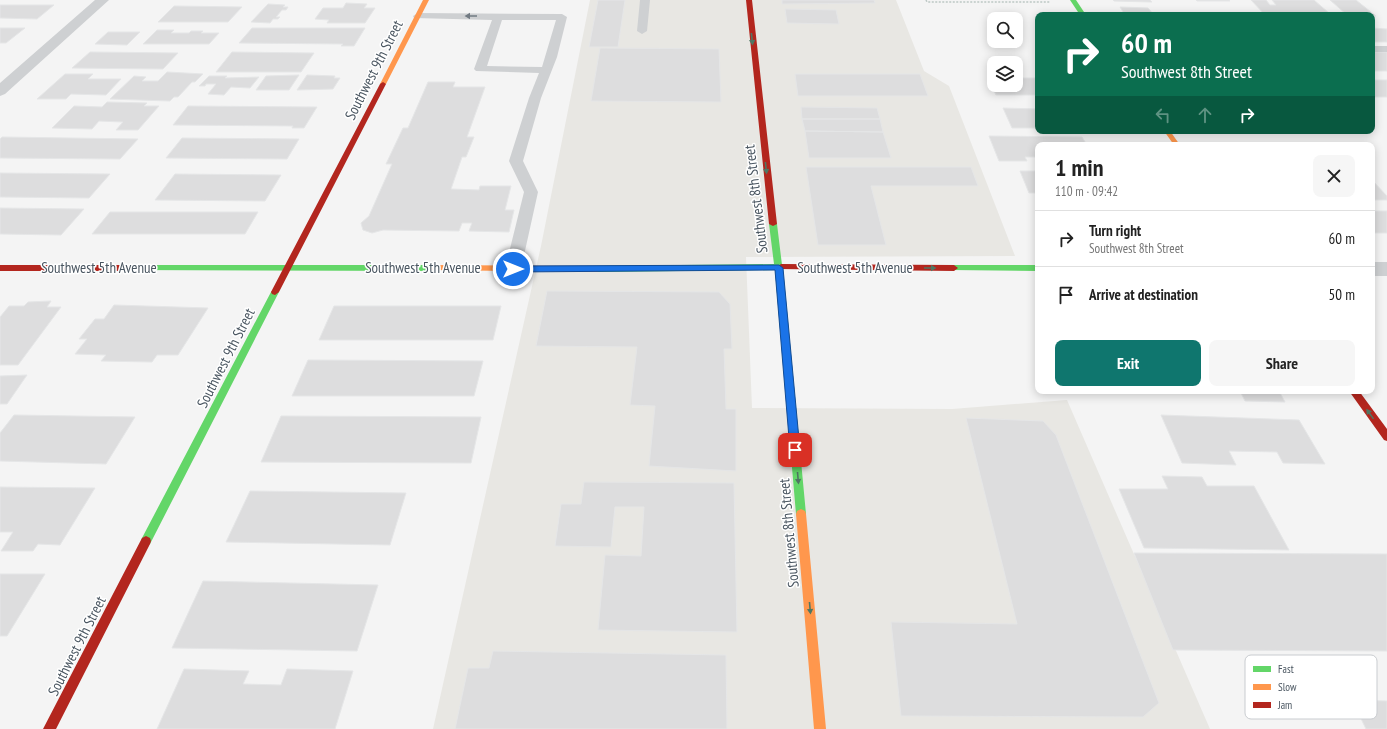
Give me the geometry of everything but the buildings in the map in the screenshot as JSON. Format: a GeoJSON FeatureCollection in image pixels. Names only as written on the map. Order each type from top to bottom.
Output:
{"type":"FeatureCollection","features":[{"type":"Feature","properties":{"kind":"street"},"geometry":{"type":"LineString","coordinates":[[0,91],[103,0]]}},
{"type":"Feature","properties":{"kind":"street","name":"Southwest 9th Street"},"geometry":{"type":"LineString","coordinates":[[49,729],[426,0]]}},
{"type":"Feature","properties":{"kind":"street","name":"Southwest 8th Street"},"geometry":{"type":"LineString","coordinates":[[749,0],[779,268],[820,729]]}},
{"type":"Feature","properties":{"kind":"street"},"geometry":{"type":"LineString","coordinates":[[1073,0],[1082,12]]}},
{"type":"Feature","properties":{"kind":"street","name":"Southwest 5th Avenue"},"geometry":{"type":"LineString","coordinates":[[0,268],[1035,268]]}},
{"type":"Feature","properties":{"kind":"street"},"geometry":{"type":"LineString","coordinates":[[1375,269],[1387,269]]}},
{"type":"Feature","properties":{"kind":"street"},"geometry":{"type":"LineString","coordinates":[[1356,394],[1387,438]]}},
{"type":"Feature","properties":{"kind":"lane"},"geometry":{"type":"LineString","coordinates":[[642,31],[645,0]]}},
{"type":"Feature","properties":{"kind":"lane"},"geometry":{"type":"LineString","coordinates":[[418,16],[562,16],[551,57],[535,98],[516,161],[518,169],[529,184],[531,192],[513,269]]}},
{"type":"Feature","properties":{"kind":"lane"},"geometry":{"type":"LineString","coordinates":[[498,16],[480,69],[546,70]]}},
{"type":"Feature","properties":{"kind":"lane"},"geometry":{"type":"LineString","coordinates":[[1375,49],[1387,49]]}},
{"type":"Feature","properties":{"kind":"path"},"geometry":{"type":"LineString","coordinates":[[926,0],[927,2],[1054,2]]}},
{"type":"Feature","properties":{"kind":"shaded area"},"geometry":{"type":"Polygon","coordinates":[[[590,0],[896,0],[924,71],[949,86],[1015,256],[746,257],[752,408],[952,409],[1067,400],[1210,729],[433,729],[541,246],[590,0]]]}},
{"type":"Feature","properties":{"kind":"traffic: fast"},"geometry":{"type":"LineString","coordinates":[[1073,0],[1081,12]]}},
{"type":"Feature","properties":{"kind":"traffic: fast"},"geometry":{"type":"LineString","coordinates":[[773,224],[781,290],[801,514]]}},
{"type":"Feature","properties":{"kind":"traffic: fast"},"geometry":{"type":"LineString","coordinates":[[597,269],[781,267]]}},
{"type":"Feature","properties":{"kind":"traffic: fast"},"geometry":{"type":"LineString","coordinates":[[129,268],[433,268]]}},
{"type":"Feature","properties":{"kind":"traffic: fast"},"geometry":{"type":"LineString","coordinates":[[954,268],[1035,268]]}},
{"type":"Feature","properties":{"kind":"traffic: fast"},"geometry":{"type":"LineString","coordinates":[[146,541],[275,292]]}},
{"type":"Feature","properties":{"kind":"traffic: slow"},"geometry":{"type":"LineString","coordinates":[[383,84],[426,0]]}},
{"type":"Feature","properties":{"kind":"traffic: slow"},"geometry":{"type":"LineString","coordinates":[[1169,134],[1175,142]]}},
{"type":"Feature","properties":{"kind":"traffic: slow"},"geometry":{"type":"LineString","coordinates":[[433,268],[597,269]]}},
{"type":"Feature","properties":{"kind":"traffic: slow"},"geometry":{"type":"LineString","coordinates":[[801,514],[820,729]]}},
{"type":"Feature","properties":{"kind":"traffic: jam"},"geometry":{"type":"LineString","coordinates":[[749,0],[773,224]]}},
{"type":"Feature","properties":{"kind":"traffic: jam"},"geometry":{"type":"LineString","coordinates":[[275,292],[383,84]]}},
{"type":"Feature","properties":{"kind":"traffic: jam"},"geometry":{"type":"LineString","coordinates":[[781,267],[954,268]]}},
{"type":"Feature","properties":{"kind":"traffic: jam"},"geometry":{"type":"LineString","coordinates":[[0,268],[129,268]]}},
{"type":"Feature","properties":{"kind":"traffic: jam"},"geometry":{"type":"LineString","coordinates":[[1356,394],[1387,437]]}},
{"type":"Feature","properties":{"kind":"traffic: jam"},"geometry":{"type":"LineString","coordinates":[[49,729],[146,541]]}},
{"type":"Feature","properties":{"kind":"route"},"geometry":{"type":"LineString","coordinates":[[513,269],[578,270],[779,268],[795,450]]}}]}
